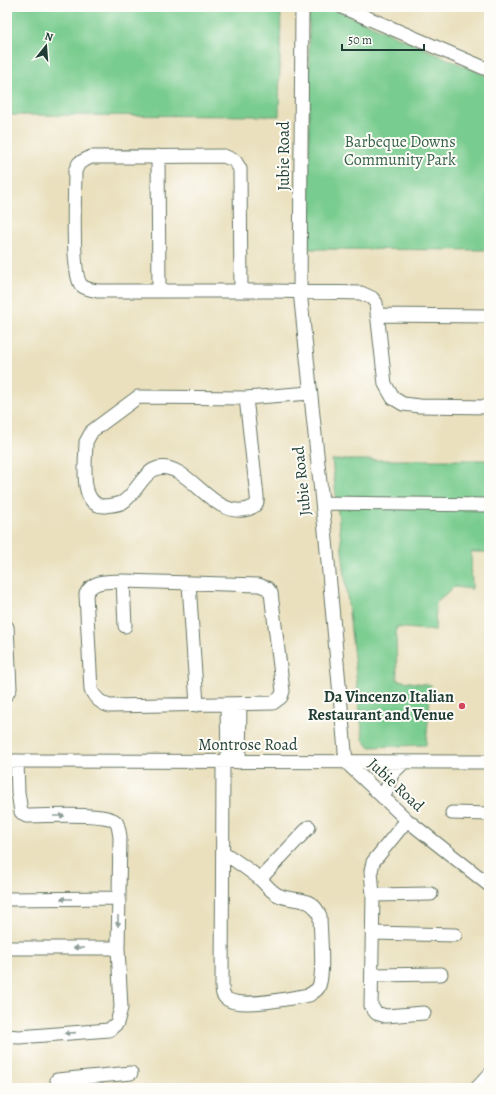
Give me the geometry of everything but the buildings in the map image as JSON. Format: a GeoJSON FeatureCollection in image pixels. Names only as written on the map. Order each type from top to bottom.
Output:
{"type":"FeatureCollection","features":[{"type":"Feature","properties":{"kind":"street","name":"Jubie Road"},"geometry":{"type":"LineString","coordinates":[[302,7],[300,291],[322,503],[346,762],[408,820],[484,879],[489,885]]}},
{"type":"Feature","properties":{"kind":"street"},"geometry":{"type":"LineString","coordinates":[[342,7],[489,70]]}},
{"type":"Feature","properties":{"kind":"street"},"geometry":{"type":"LineString","coordinates":[[158,156],[159,290]]}},
{"type":"Feature","properties":{"kind":"street"},"geometry":{"type":"LineString","coordinates":[[241,290],[240,169],[238,164],[224,156],[91,157],[79,162],[75,171],[75,269],[80,284],[91,290],[300,291],[354,292],[367,295],[376,303],[385,384],[393,398],[403,404],[420,406],[489,407]]}},
{"type":"Feature","properties":{"kind":"street"},"geometry":{"type":"LineString","coordinates":[[377,315],[489,316]]}},
{"type":"Feature","properties":{"kind":"street"},"geometry":{"type":"LineString","coordinates":[[246,398],[258,503],[255,507],[244,510],[226,507],[218,503],[188,477],[167,468],[148,473],[142,478],[131,494],[122,502],[111,505],[96,505],[87,496],[87,436],[138,397],[246,398],[310,393]]}},
{"type":"Feature","properties":{"kind":"street"},"geometry":{"type":"LineString","coordinates":[[322,503],[489,505]]}},
{"type":"Feature","properties":{"kind":"street"},"geometry":{"type":"LineString","coordinates":[[97,582],[189,583],[259,585],[267,588],[271,593],[282,694],[278,701],[273,703],[234,705],[109,706],[102,703],[95,697],[91,690],[86,594],[91,586],[97,582]]}},
{"type":"Feature","properties":{"kind":"street"},"geometry":{"type":"LineString","coordinates":[[123,582],[125,626]]}},
{"type":"Feature","properties":{"kind":"street"},"geometry":{"type":"LineString","coordinates":[[189,583],[197,705]]}},
{"type":"Feature","properties":{"kind":"street"},"geometry":{"type":"LineString","coordinates":[[7,627],[10,688],[7,694]]}},
{"type":"Feature","properties":{"kind":"street"},"geometry":{"type":"LineString","coordinates":[[224,853],[260,879],[271,891],[278,895],[301,900],[311,904],[317,909],[320,916],[321,978],[318,989],[309,995],[244,1004],[227,999],[224,995],[222,985],[224,853],[234,705]]}},
{"type":"Feature","properties":{"kind":"street"},"geometry":{"type":"LineString","coordinates":[[7,1036],[19,1037],[109,1030],[116,1023],[121,1008],[118,948],[120,837],[118,826],[115,821],[98,816],[26,816],[21,812],[12,761]]}},
{"type":"Feature","properties":{"kind":"street","name":"Montrose Road"},"geometry":{"type":"LineString","coordinates":[[12,761],[489,762]]}},
{"type":"Feature","properties":{"kind":"street"},"geometry":{"type":"LineString","coordinates":[[384,797],[392,774],[404,762]]}},
{"type":"Feature","properties":{"kind":"street"},"geometry":{"type":"LineString","coordinates":[[452,813],[489,814]]}},
{"type":"Feature","properties":{"kind":"street"},"geometry":{"type":"LineString","coordinates":[[408,820],[373,862],[371,870],[373,895],[373,975],[371,1006],[376,1013],[386,1016],[424,1013]]}},
{"type":"Feature","properties":{"kind":"street"},"geometry":{"type":"LineString","coordinates":[[260,879],[309,827]]}},
{"type":"Feature","properties":{"kind":"street"},"geometry":{"type":"LineString","coordinates":[[373,895],[431,894]]}},
{"type":"Feature","properties":{"kind":"street"},"geometry":{"type":"LineString","coordinates":[[7,899],[119,898]]}},
{"type":"Feature","properties":{"kind":"street"},"geometry":{"type":"LineString","coordinates":[[373,933],[455,935]]}},
{"type":"Feature","properties":{"kind":"street"},"geometry":{"type":"LineString","coordinates":[[7,948],[118,948]]}},
{"type":"Feature","properties":{"kind":"street"},"geometry":{"type":"LineString","coordinates":[[373,975],[440,974]]}},
{"type":"Feature","properties":{"kind":"street"},"geometry":{"type":"LineString","coordinates":[[57,1080],[90,1083],[131,1073]]}},
{"type":"Feature","properties":{"kind":"street"},"geometry":{"type":"LineString","coordinates":[[477,1088],[489,1075]]}},
{"type":"Feature","properties":{"kind":"green space"},"geometry":{"type":"Polygon","coordinates":[[[7,7],[281,7],[279,116],[7,115],[7,7]]]}},
{"type":"Feature","properties":{"kind":"green space","name":"Barbeque Downs Community Park"},"geometry":{"type":"Polygon","coordinates":[[[314,7],[329,7],[489,77],[489,250],[309,249],[309,16],[314,7]]]}},
{"type":"Feature","properties":{"kind":"green space"},"geometry":{"type":"Polygon","coordinates":[[[332,460],[489,460],[489,552],[471,552],[472,589],[454,587],[436,602],[435,631],[396,627],[397,680],[431,685],[426,745],[369,747],[363,739],[332,460]]]}},
{"type":"Feature","properties":{"kind":"place","name":"Da Vincenzo Italian Restaurant and Venue"},"geometry":{"type":"Point","coordinates":[462,706]}}]}
